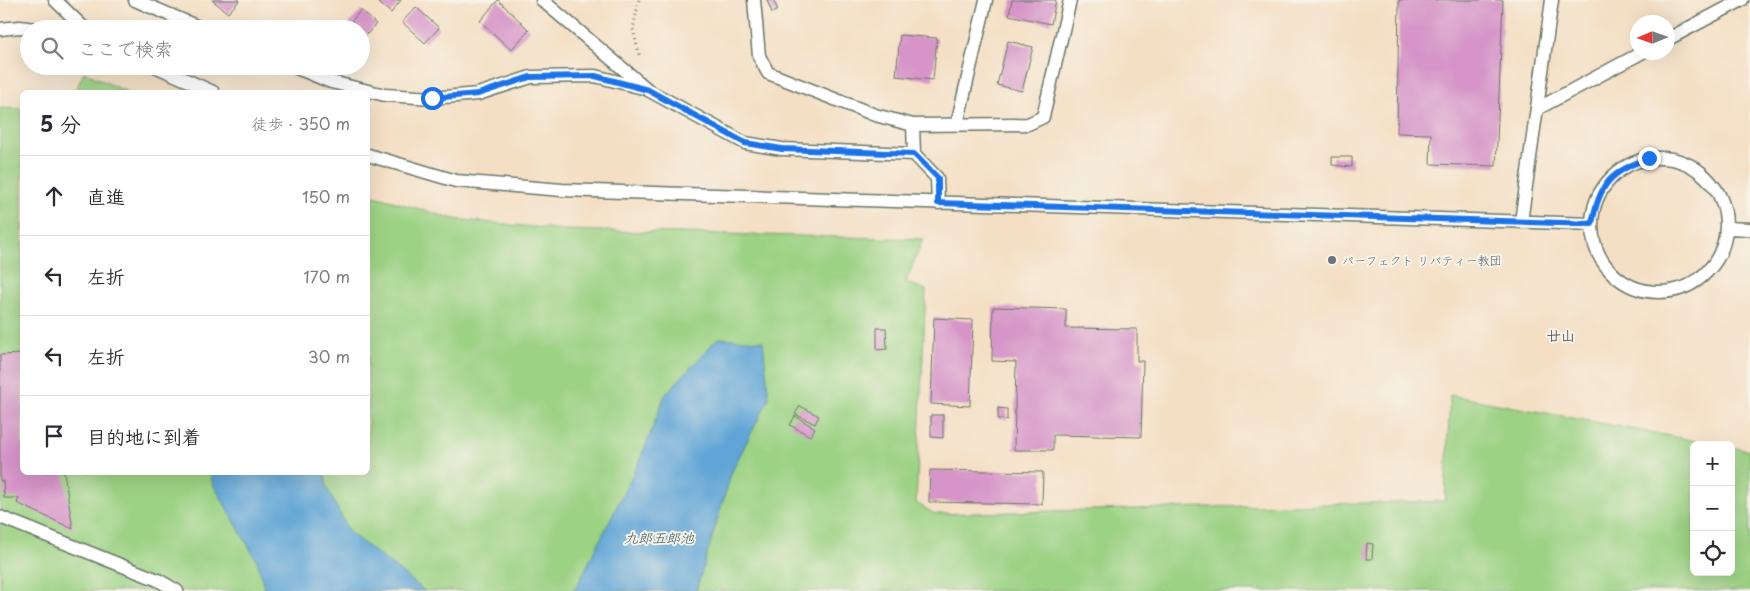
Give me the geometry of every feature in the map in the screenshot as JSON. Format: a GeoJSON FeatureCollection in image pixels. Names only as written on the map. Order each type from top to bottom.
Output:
{"type":"FeatureCollection","features":[{"type":"Feature","properties":{"kind":"lane"},"geometry":{"type":"LineString","coordinates":[[55,0],[76,20]]}},
{"type":"Feature","properties":{"kind":"lane"},"geometry":{"type":"LineString","coordinates":[[135,0],[182,20]]}},
{"type":"Feature","properties":{"kind":"lane"},"geometry":{"type":"LineString","coordinates":[[542,0],[648,90],[745,143],[782,149],[914,154],[938,178],[938,203]]}},
{"type":"Feature","properties":{"kind":"lane"},"geometry":{"type":"LineString","coordinates":[[754,0],[759,56],[768,74],[875,116],[913,124],[1028,124],[1043,117],[1070,0]]}},
{"type":"Feature","properties":{"kind":"lane"},"geometry":{"type":"LineString","coordinates":[[957,124],[986,0]]}},
{"type":"Feature","properties":{"kind":"lane"},"geometry":{"type":"LineString","coordinates":[[1521,222],[1552,0]]}},
{"type":"Feature","properties":{"kind":"lane"},"geometry":{"type":"LineString","coordinates":[[1675,35],[1742,0]]}},
{"type":"Feature","properties":{"kind":"lane"},"geometry":{"type":"LineString","coordinates":[[0,29],[20,26]]}},
{"type":"Feature","properties":{"kind":"lane"},"geometry":{"type":"LineString","coordinates":[[1537,109],[1630,59]]}},
{"type":"Feature","properties":{"kind":"lane"},"geometry":{"type":"LineString","coordinates":[[175,75],[209,90]]}},
{"type":"Feature","properties":{"kind":"lane"},"geometry":{"type":"LineString","coordinates":[[314,75],[331,82],[364,90]]}},
{"type":"Feature","properties":{"kind":"lane"},"geometry":{"type":"LineString","coordinates":[[370,91],[385,95],[432,98],[478,94],[530,77],[595,76],[648,90]]}},
{"type":"Feature","properties":{"kind":"lane"},"geometry":{"type":"LineString","coordinates":[[913,124],[914,154]]}},
{"type":"Feature","properties":{"kind":"lane"},"geometry":{"type":"LineString","coordinates":[[370,155],[456,181],[562,190],[1592,224]]}},
{"type":"Feature","properties":{"kind":"lane"},"geometry":{"type":"LineString","coordinates":[[1649,158],[1665,158],[1673,159],[1695,168],[1712,183],[1723,204],[1727,228],[1720,253],[1705,274],[1683,288],[1658,292],[1632,287],[1611,272],[1597,250],[1592,224],[1596,201],[1609,181],[1627,166],[1649,158]]}},
{"type":"Feature","properties":{"kind":"lane"},"geometry":{"type":"LineString","coordinates":[[1727,228],[1750,229]]}},
{"type":"Feature","properties":{"kind":"lane"},"geometry":{"type":"LineString","coordinates":[[0,517],[158,580],[177,591]]}},
{"type":"Feature","properties":{"kind":"path"},"geometry":{"type":"LineString","coordinates":[[639,0],[633,29],[648,90]]}},
{"type":"Feature","properties":{"kind":"green space"},"geometry":{"type":"Polygon","coordinates":[[[83,75],[90,75],[123,90],[76,90],[83,75]]]}},
{"type":"Feature","properties":{"kind":"green space"},"geometry":{"type":"Polygon","coordinates":[[[0,108],[20,109],[20,475],[370,475],[370,195],[454,219],[565,230],[923,239],[906,282],[926,290],[916,503],[935,514],[1445,501],[1450,395],[1697,441],[1690,441],[1690,576],[1735,576],[1735,448],[1750,451],[1750,591],[0,591],[0,108]]]}},
{"type":"Feature","properties":{"kind":"water","name":"九郎五郎池"},"geometry":{"type":"Polygon","coordinates":[[[718,338],[763,341],[769,398],[732,471],[696,591],[572,591],[576,588],[641,458],[665,395],[718,338]]]}},
{"type":"Feature","properties":{"kind":"water"},"geometry":{"type":"Polygon","coordinates":[[[211,475],[325,475],[327,488],[349,532],[425,591],[265,591],[257,561],[213,484],[211,475]]]}},
{"type":"Feature","properties":{"kind":"building"},"geometry":{"type":"Polygon","coordinates":[[[212,0],[240,0],[228,13],[212,0]]]}},
{"type":"Feature","properties":{"kind":"building"},"geometry":{"type":"Polygon","coordinates":[[[375,0],[401,0],[391,13],[375,0]]]}},
{"type":"Feature","properties":{"kind":"building"},"geometry":{"type":"Polygon","coordinates":[[[498,0],[529,30],[511,50],[480,21],[498,0]]]}},
{"type":"Feature","properties":{"kind":"building"},"geometry":{"type":"Polygon","coordinates":[[[767,0],[773,0],[778,10],[772,13],[767,0]]]}},
{"type":"Feature","properties":{"kind":"building"},"geometry":{"type":"Polygon","coordinates":[[[1012,0],[1056,0],[1051,24],[1009,15],[1012,0]]]}},
{"type":"Feature","properties":{"kind":"building"},"geometry":{"type":"Polygon","coordinates":[[[1399,0],[1503,0],[1496,166],[1430,164],[1431,134],[1397,133],[1399,0]]]}},
{"type":"Feature","properties":{"kind":"building"},"geometry":{"type":"Polygon","coordinates":[[[416,7],[439,28],[425,43],[402,22],[416,7]]]}},
{"type":"Feature","properties":{"kind":"building"},"geometry":{"type":"Polygon","coordinates":[[[361,10],[376,24],[370,31],[370,20],[353,20],[361,10]]]}},
{"type":"Feature","properties":{"kind":"building"},"geometry":{"type":"Polygon","coordinates":[[[900,35],[937,38],[933,80],[896,76],[900,35]]]}},
{"type":"Feature","properties":{"kind":"building"},"geometry":{"type":"Polygon","coordinates":[[[1008,41],[1033,47],[1022,91],[997,85],[1008,41]]]}},
{"type":"Feature","properties":{"kind":"building"},"geometry":{"type":"Polygon","coordinates":[[[1332,157],[1352,157],[1352,167],[1332,165],[1332,157]]]}},
{"type":"Feature","properties":{"kind":"building"},"geometry":{"type":"Polygon","coordinates":[[[993,307],[1066,309],[1066,328],[1137,329],[1137,361],[1143,361],[1141,437],[1053,435],[1053,450],[1014,450],[1016,362],[992,361],[993,307]]]}},
{"type":"Feature","properties":{"kind":"building"},"geometry":{"type":"Polygon","coordinates":[[[934,318],[973,320],[970,406],[931,404],[934,318]]]}},
{"type":"Feature","properties":{"kind":"building"},"geometry":{"type":"Polygon","coordinates":[[[877,328],[886,328],[887,349],[877,350],[877,328]]]}},
{"type":"Feature","properties":{"kind":"building"},"geometry":{"type":"Polygon","coordinates":[[[20,354],[20,475],[64,475],[73,529],[17,503],[19,498],[4,498],[3,481],[0,481],[0,355],[20,354]]]}},
{"type":"Feature","properties":{"kind":"building"},"geometry":{"type":"Polygon","coordinates":[[[800,406],[819,416],[815,424],[795,414],[800,406]]]}},
{"type":"Feature","properties":{"kind":"building"},"geometry":{"type":"Polygon","coordinates":[[[998,408],[1007,409],[1007,420],[998,419],[998,408]]]}},
{"type":"Feature","properties":{"kind":"building"},"geometry":{"type":"Polygon","coordinates":[[[931,415],[943,415],[943,438],[931,437],[931,415]]]}},
{"type":"Feature","properties":{"kind":"building"},"geometry":{"type":"Polygon","coordinates":[[[795,416],[815,428],[810,436],[790,425],[795,416]]]}},
{"type":"Feature","properties":{"kind":"building"},"geometry":{"type":"Polygon","coordinates":[[[930,470],[1043,472],[1042,504],[929,502],[930,470]]]}},
{"type":"Feature","properties":{"kind":"building"},"geometry":{"type":"Polygon","coordinates":[[[1367,543],[1373,544],[1372,559],[1366,559],[1367,543]]]}},
{"type":"Feature","properties":{"kind":"place","name":"パーフェクト リバティー教団"},"geometry":{"type":"Point","coordinates":[1332,260]}},
{"type":"Feature","properties":{"kind":"district","name":"廿山"},"geometry":{"type":"Point","coordinates":[1561,335]}},
{"type":"Feature","properties":{"kind":"route"},"geometry":{"type":"LineString","coordinates":[[432,98],[478,94],[530,77],[595,76],[648,90],[745,143],[782,149],[914,154],[938,178],[938,203],[1592,224],[1596,201],[1609,181],[1627,166],[1649,158]]}}]}
